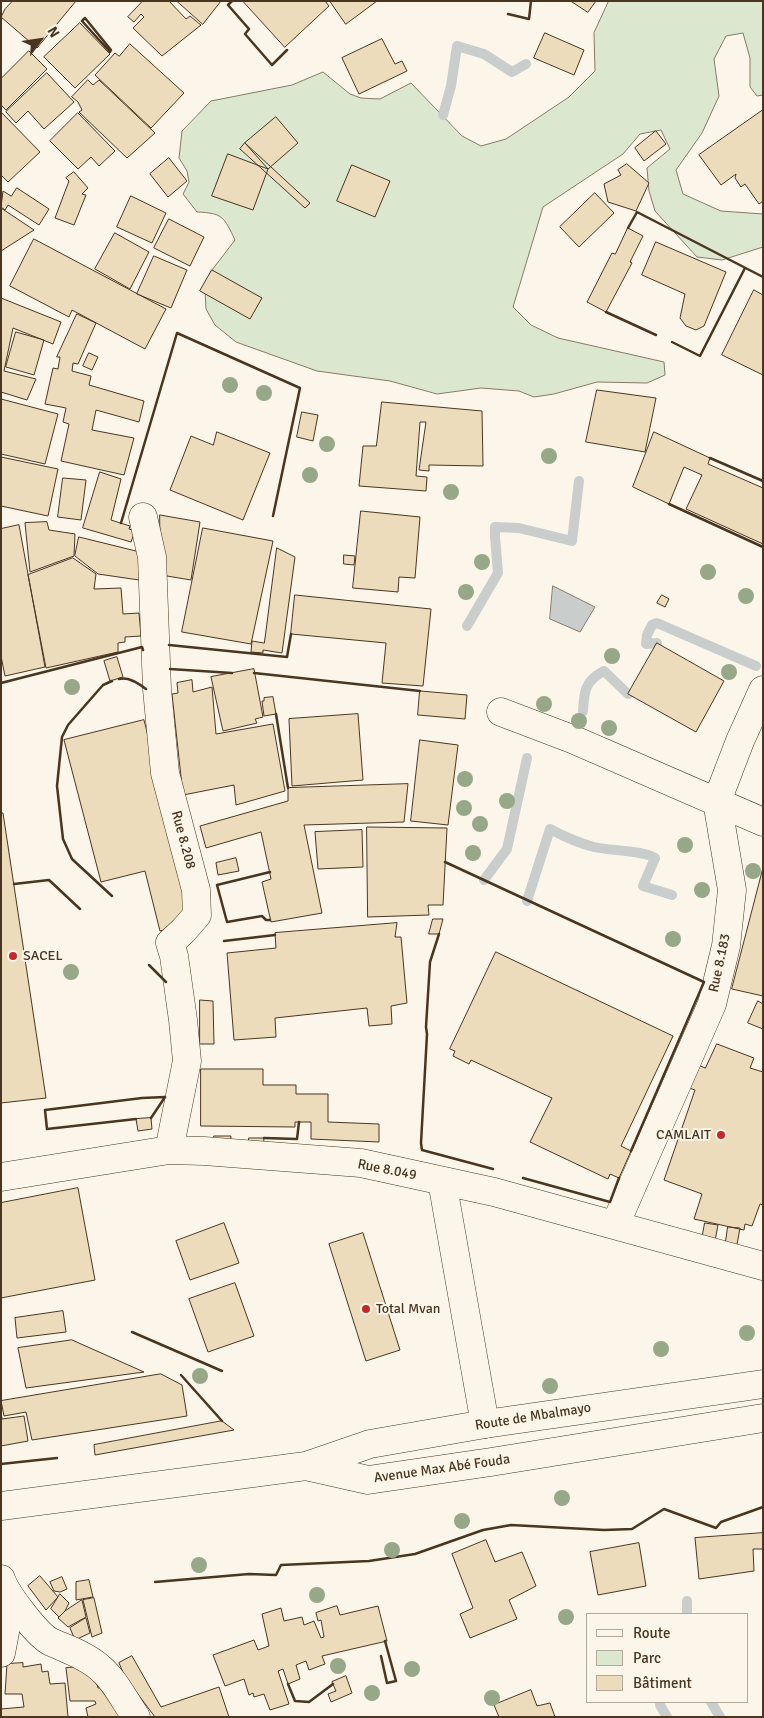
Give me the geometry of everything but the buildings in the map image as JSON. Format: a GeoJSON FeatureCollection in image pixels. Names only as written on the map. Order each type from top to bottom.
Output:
{"type":"FeatureCollection","features":[{"type":"Feature","properties":{"kind":"main road","name":"Rue 8.208"},"geometry":{"type":"LineString","coordinates":[[143,517],[152,557],[157,689],[165,773],[196,890],[197,915],[170,943],[176,966],[187,1061],[169,1150]]}},
{"type":"Feature","properties":{"kind":"main road"},"geometry":{"type":"LineString","coordinates":[[717,801],[740,741],[763,690]]}},
{"type":"Feature","properties":{"kind":"main road"},"geometry":{"type":"LineString","coordinates":[[501,712],[572,739],[763,822]]}},
{"type":"Feature","properties":{"kind":"main road","name":"Rue 8.183"},"geometry":{"type":"LineString","coordinates":[[615,1225],[712,1004],[726,946],[732,890],[717,801]]}},
{"type":"Feature","properties":{"kind":"main road","name":"Rue 8.049"},"geometry":{"type":"LineString","coordinates":[[1,1177],[169,1150],[361,1163],[494,1192],[763,1266]]}},
{"type":"Feature","properties":{"kind":"main road"},"geometry":{"type":"LineString","coordinates":[[442,1181],[485,1424]]}},
{"type":"Feature","properties":{"kind":"main road","name":"Route de Mbalmayo"},"geometry":{"type":"LineString","coordinates":[[306,1466],[370,1444],[485,1424],[763,1384]]}},
{"type":"Feature","properties":{"kind":"main road","name":"Avenue Max Abé Fouda"},"geometry":{"type":"LineString","coordinates":[[1,1506],[306,1466],[368,1480],[763,1418]]}},
{"type":"Feature","properties":{"kind":"main road"},"geometry":{"type":"LineString","coordinates":[[1,1653],[5,1632],[2,1581]]}},
{"type":"Feature","properties":{"kind":"main road"},"geometry":{"type":"LineString","coordinates":[[2,1581],[28,1621],[49,1641],[75,1652],[97,1665],[109,1676],[136,1717]]}},
{"type":"Feature","properties":{"kind":"green space"},"geometry":{"type":"Polygon","coordinates":[[[609,1],[763,1],[763,95],[757,96],[750,87],[750,58],[743,33],[726,36],[714,59],[719,96],[702,133],[676,170],[683,194],[721,211],[763,214],[763,247],[722,260],[697,257],[655,211],[649,191],[647,168],[670,149],[661,130],[640,134],[623,154],[543,207],[513,307],[531,325],[558,338],[664,362],[665,375],[647,383],[597,382],[554,394],[534,397],[519,391],[481,388],[437,394],[390,381],[317,371],[236,342],[215,325],[206,309],[205,290],[212,270],[235,240],[222,218],[218,215],[197,212],[183,194],[189,182],[187,171],[179,158],[182,131],[211,101],[292,85],[323,72],[350,94],[361,98],[380,99],[411,83],[462,136],[481,146],[506,139],[569,97],[595,71],[594,33],[609,1]]]}},
{"type":"Feature","properties":{"kind":"shaded area"},"geometry":{"type":"Polygon","coordinates":[[[553,586],[595,607],[580,632],[550,619],[553,586]]]}},
{"type":"Feature","properties":{"kind":"waterway"},"geometry":{"type":"LineString","coordinates":[[443,115],[451,86],[457,46],[484,54],[512,72],[526,64]]}},
{"type":"Feature","properties":{"kind":"waterway"},"geometry":{"type":"LineString","coordinates":[[467,626],[498,573],[495,527],[519,528],[572,541],[579,481]]}},
{"type":"Feature","properties":{"kind":"waterway"},"geometry":{"type":"LineString","coordinates":[[657,643],[646,644],[647,635],[652,625],[657,623],[756,666]]}},
{"type":"Feature","properties":{"kind":"waterway"},"geometry":{"type":"LineString","coordinates":[[583,711],[585,692],[589,683],[604,671],[628,694]]}},
{"type":"Feature","properties":{"kind":"waterway"},"geometry":{"type":"LineString","coordinates":[[484,880],[507,849],[527,758]]}},
{"type":"Feature","properties":{"kind":"waterway"},"geometry":{"type":"LineString","coordinates":[[527,901],[550,829],[572,840],[588,845],[642,853],[655,858],[643,886],[672,895]]}},
{"type":"Feature","properties":{"kind":"waterway"},"geometry":{"type":"LineString","coordinates":[[687,1601],[687,1613]]}},
{"type":"Feature","properties":{"kind":"waterway"},"geometry":{"type":"LineString","coordinates":[[712,1703],[720,1717]]}},
{"type":"Feature","properties":{"kind":"waterway"},"geometry":{"type":"LineString","coordinates":[[660,1705],[667,1717]]}},
{"type":"Feature","properties":{"kind":"wall"},"geometry":{"type":"LineString","coordinates":[[232,1],[228,5],[249,29],[245,34],[272,65],[287,50]]}},
{"type":"Feature","properties":{"kind":"wall"},"geometry":{"type":"LineString","coordinates":[[508,14],[529,19],[531,1]]}},
{"type":"Feature","properties":{"kind":"wall"},"geometry":{"type":"LineString","coordinates":[[85,18],[111,50],[110,52],[82,21],[85,18]]}},
{"type":"Feature","properties":{"kind":"wall"},"geometry":{"type":"LineString","coordinates":[[628,228],[637,212],[763,277]]}},
{"type":"Feature","properties":{"kind":"wall"},"geometry":{"type":"LineString","coordinates":[[672,342],[700,356],[745,268]]}},
{"type":"Feature","properties":{"kind":"wall"},"geometry":{"type":"LineString","coordinates":[[606,312],[656,335]]}},
{"type":"Feature","properties":{"kind":"wall"},"geometry":{"type":"LineString","coordinates":[[121,523],[177,333],[300,388],[273,516]]}},
{"type":"Feature","properties":{"kind":"wall"},"geometry":{"type":"LineString","coordinates":[[710,458],[763,481]]}},
{"type":"Feature","properties":{"kind":"wall"},"geometry":{"type":"LineString","coordinates":[[669,504],[763,547]]}},
{"type":"Feature","properties":{"kind":"wall"},"geometry":{"type":"LineString","coordinates":[[169,645],[287,657],[291,634]]}},
{"type":"Feature","properties":{"kind":"wall"},"geometry":{"type":"LineString","coordinates":[[1,683],[142,647],[143,650]]}},
{"type":"Feature","properties":{"kind":"wall"},"geometry":{"type":"LineString","coordinates":[[170,669],[232,673]]}},
{"type":"Feature","properties":{"kind":"wall"},"geometry":{"type":"LineString","coordinates":[[254,673],[420,691]]}},
{"type":"Feature","properties":{"kind":"wall"},"geometry":{"type":"LineString","coordinates":[[119,679],[130,680],[146,689]]}},
{"type":"Feature","properties":{"kind":"wall"},"geometry":{"type":"LineString","coordinates":[[112,681],[103,685],[68,725],[62,737],[57,786],[63,839],[72,859],[112,896]]}},
{"type":"Feature","properties":{"kind":"wall"},"geometry":{"type":"LineString","coordinates":[[276,714],[288,788]]}},
{"type":"Feature","properties":{"kind":"wall"},"geometry":{"type":"LineString","coordinates":[[445,862],[704,982],[631,1151]]}},
{"type":"Feature","properties":{"kind":"wall"},"geometry":{"type":"LineString","coordinates":[[270,872],[217,885],[227,922],[262,916],[266,920],[270,920]]}},
{"type":"Feature","properties":{"kind":"wall"},"geometry":{"type":"LineString","coordinates":[[14,884],[49,880],[80,909]]}},
{"type":"Feature","properties":{"kind":"wall"},"geometry":{"type":"LineString","coordinates":[[439,934],[430,962],[422,1150],[493,1169]]}},
{"type":"Feature","properties":{"kind":"wall"},"geometry":{"type":"LineString","coordinates":[[224,941],[275,935]]}},
{"type":"Feature","properties":{"kind":"wall"},"geometry":{"type":"LineString","coordinates":[[149,965],[166,982]]}},
{"type":"Feature","properties":{"kind":"wall"},"geometry":{"type":"LineString","coordinates":[[151,1118],[165,1097]]}},
{"type":"Feature","properties":{"kind":"wall"},"geometry":{"type":"LineString","coordinates":[[136,1119],[47,1129],[45,1110],[165,1097]]}},
{"type":"Feature","properties":{"kind":"wall"},"geometry":{"type":"LineString","coordinates":[[264,1138],[297,1139],[299,1122]]}},
{"type":"Feature","properties":{"kind":"wall"},"geometry":{"type":"LineString","coordinates":[[523,1178],[610,1202],[619,1178]]}},
{"type":"Feature","properties":{"kind":"wall"},"geometry":{"type":"LineString","coordinates":[[132,1332],[222,1371]]}},
{"type":"Feature","properties":{"kind":"wall"},"geometry":{"type":"LineString","coordinates":[[181,1375],[222,1421]]}},
{"type":"Feature","properties":{"kind":"wall"},"geometry":{"type":"LineString","coordinates":[[1,1464],[57,1458]]}},
{"type":"Feature","properties":{"kind":"wall"},"geometry":{"type":"LineString","coordinates":[[155,1582],[249,1574],[276,1575],[281,1565],[369,1561],[415,1554],[483,1530],[511,1525],[604,1530],[632,1529],[664,1509],[716,1528],[721,1522],[763,1507]]}},
{"type":"Feature","properties":{"kind":"wall"},"geometry":{"type":"LineString","coordinates":[[381,1656],[387,1683],[396,1681],[385,1641]]}},
{"type":"Feature","properties":{"kind":"wall"},"geometry":{"type":"LineString","coordinates":[[288,1684],[295,1701],[309,1702],[333,1684]]}},
{"type":"Feature","properties":{"kind":"place","name":"SACEL"},"geometry":{"type":"Point","coordinates":[13,956]}},
{"type":"Feature","properties":{"kind":"place","name":"CAMLAIT"},"geometry":{"type":"Point","coordinates":[721,1135]}},
{"type":"Feature","properties":{"kind":"place","name":"Total Mvan"},"geometry":{"type":"Point","coordinates":[366,1309]}}]}
